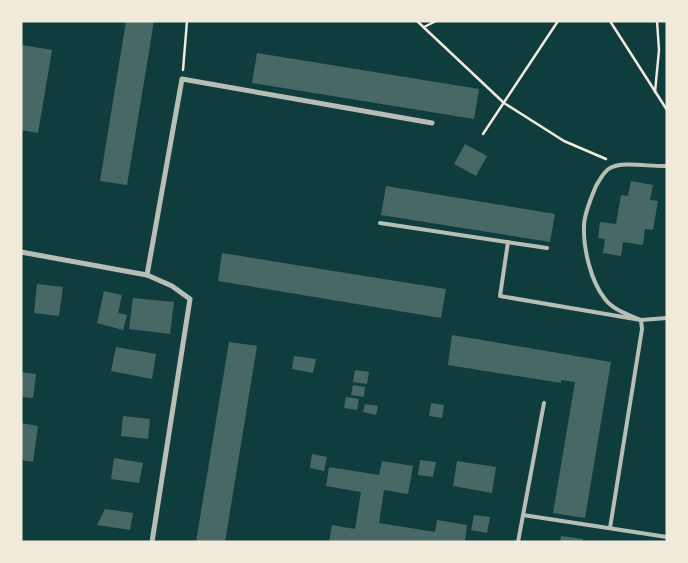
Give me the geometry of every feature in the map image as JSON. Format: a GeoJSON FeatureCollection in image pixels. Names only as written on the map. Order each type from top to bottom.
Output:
{"type":"FeatureCollection","features":[{"type":"Feature","properties":{"kind":"street"},"geometry":{"type":"LineString","coordinates":[[147,275],[182,79],[432,123]]}},
{"type":"Feature","properties":{"kind":"street"},"geometry":{"type":"LineString","coordinates":[[21,252],[147,275],[172,286],[190,299],[152,542]]}},
{"type":"Feature","properties":{"kind":"lane"},"geometry":{"type":"LineString","coordinates":[[641,320],[618,310],[605,300],[592,274],[586,251],[584,226],[592,196],[608,168],[621,165],[667,166]]}},
{"type":"Feature","properties":{"kind":"lane"},"geometry":{"type":"LineString","coordinates":[[380,223],[547,248]]}},
{"type":"Feature","properties":{"kind":"lane"},"geometry":{"type":"LineString","coordinates":[[508,242],[500,296],[641,320],[667,318]]}},
{"type":"Feature","properties":{"kind":"lane"},"geometry":{"type":"LineString","coordinates":[[610,528],[642,329],[641,320]]}},
{"type":"Feature","properties":{"kind":"lane"},"geometry":{"type":"LineString","coordinates":[[518,542],[544,403]]}},
{"type":"Feature","properties":{"kind":"lane"},"geometry":{"type":"LineString","coordinates":[[523,515],[667,537]]}},
{"type":"Feature","properties":{"kind":"path"},"geometry":{"type":"LineString","coordinates":[[182,79],[187,21]]}},
{"type":"Feature","properties":{"kind":"path"},"geometry":{"type":"LineString","coordinates":[[417,21],[504,103],[564,141],[621,165]]}},
{"type":"Feature","properties":{"kind":"path"},"geometry":{"type":"LineString","coordinates":[[424,27],[436,21]]}},
{"type":"Feature","properties":{"kind":"path"},"geometry":{"type":"LineString","coordinates":[[483,134],[558,21]]}},
{"type":"Feature","properties":{"kind":"path"},"geometry":{"type":"LineString","coordinates":[[610,21],[667,110]]}},
{"type":"Feature","properties":{"kind":"path"},"geometry":{"type":"LineString","coordinates":[[655,92],[659,50],[657,21]]}},
{"type":"Feature","properties":{"kind":"building"},"geometry":{"type":"Polygon","coordinates":[[[126,21],[154,21],[127,185],[100,181],[126,21]]]}},
{"type":"Feature","properties":{"kind":"building"},"geometry":{"type":"Polygon","coordinates":[[[22,45],[52,50],[38,133],[21,130],[22,45]]]}},
{"type":"Feature","properties":{"kind":"building"},"geometry":{"type":"Polygon","coordinates":[[[257,53],[479,89],[474,119],[252,83],[257,53]]]}},
{"type":"Feature","properties":{"kind":"building"},"geometry":{"type":"Polygon","coordinates":[[[465,144],[487,156],[476,176],[454,164],[465,144]]]}},
{"type":"Feature","properties":{"kind":"building"},"geometry":{"type":"Polygon","coordinates":[[[631,181],[653,185],[650,200],[658,201],[653,230],[645,229],[643,245],[623,242],[621,256],[603,253],[605,239],[598,238],[600,222],[616,224],[621,195],[628,196],[631,181]]]}},
{"type":"Feature","properties":{"kind":"building"},"geometry":{"type":"Polygon","coordinates":[[[386,186],[555,214],[550,242],[381,215],[386,186]]]}},
{"type":"Feature","properties":{"kind":"building"},"geometry":{"type":"Polygon","coordinates":[[[222,253],[446,289],[441,318],[218,281],[222,253]]]}},
{"type":"Feature","properties":{"kind":"building"},"geometry":{"type":"Polygon","coordinates":[[[37,284],[63,287],[59,316],[34,313],[37,284]]]}},
{"type":"Feature","properties":{"kind":"building"},"geometry":{"type":"Polygon","coordinates":[[[104,291],[122,295],[118,313],[127,315],[123,330],[97,323],[104,291]]]}},
{"type":"Feature","properties":{"kind":"building"},"geometry":{"type":"Polygon","coordinates":[[[133,298],[174,302],[170,334],[129,329],[133,298]]]}},
{"type":"Feature","properties":{"kind":"building"},"geometry":{"type":"Polygon","coordinates":[[[452,335],[611,362],[585,518],[553,513],[575,382],[561,380],[561,383],[448,365],[452,335]]]}},
{"type":"Feature","properties":{"kind":"building"},"geometry":{"type":"Polygon","coordinates":[[[229,342],[257,346],[225,542],[196,542],[229,342]]]}},
{"type":"Feature","properties":{"kind":"building"},"geometry":{"type":"Polygon","coordinates":[[[116,347],[156,354],[152,379],[111,371],[116,347]]]}},
{"type":"Feature","properties":{"kind":"building"},"geometry":{"type":"Polygon","coordinates":[[[294,356],[316,359],[313,373],[292,369],[294,356]]]}},
{"type":"Feature","properties":{"kind":"building"},"geometry":{"type":"Polygon","coordinates":[[[355,370],[369,372],[367,384],[353,382],[355,370]]]}},
{"type":"Feature","properties":{"kind":"building"},"geometry":{"type":"Polygon","coordinates":[[[21,372],[36,374],[33,398],[21,397],[21,372]]]}},
{"type":"Feature","properties":{"kind":"building"},"geometry":{"type":"Polygon","coordinates":[[[353,385],[365,387],[364,397],[351,395],[353,385]]]}},
{"type":"Feature","properties":{"kind":"building"},"geometry":{"type":"Polygon","coordinates":[[[346,397],[359,399],[357,410],[344,408],[346,397]]]}},
{"type":"Feature","properties":{"kind":"building"},"geometry":{"type":"Polygon","coordinates":[[[431,403],[444,405],[442,418],[429,416],[431,403]]]}},
{"type":"Feature","properties":{"kind":"building"},"geometry":{"type":"Polygon","coordinates":[[[365,404],[378,406],[376,415],[363,412],[365,404]]]}},
{"type":"Feature","properties":{"kind":"building"},"geometry":{"type":"Polygon","coordinates":[[[123,416],[150,419],[148,439],[121,436],[123,416]]]}},
{"type":"Feature","properties":{"kind":"building"},"geometry":{"type":"Polygon","coordinates":[[[21,423],[38,426],[33,462],[21,460],[21,423]]]}},
{"type":"Feature","properties":{"kind":"building"},"geometry":{"type":"Polygon","coordinates":[[[312,454],[327,457],[324,471],[310,468],[312,454]]]}},
{"type":"Feature","properties":{"kind":"building"},"geometry":{"type":"Polygon","coordinates":[[[114,458],[143,463],[139,483],[111,479],[114,458]]]}},
{"type":"Feature","properties":{"kind":"building"},"geometry":{"type":"Polygon","coordinates":[[[420,460],[436,462],[433,477],[418,475],[420,460]]]}},
{"type":"Feature","properties":{"kind":"building"},"geometry":{"type":"Polygon","coordinates":[[[382,461],[413,466],[408,494],[384,490],[379,523],[435,532],[437,520],[467,525],[465,542],[329,542],[332,525],[355,529],[361,492],[326,486],[329,467],[379,475],[382,461]]]}},
{"type":"Feature","properties":{"kind":"building"},"geometry":{"type":"Polygon","coordinates":[[[457,461],[496,467],[492,493],[453,486],[457,461]]]}},
{"type":"Feature","properties":{"kind":"building"},"geometry":{"type":"Polygon","coordinates":[[[105,509],[133,513],[130,530],[97,525],[105,509]]]}},
{"type":"Feature","properties":{"kind":"building"},"geometry":{"type":"Polygon","coordinates":[[[474,515],[490,517],[487,533],[471,530],[474,515]]]}},
{"type":"Feature","properties":{"kind":"building"},"geometry":{"type":"Polygon","coordinates":[[[561,536],[583,539],[583,542],[560,542],[561,536]]]}}]}
